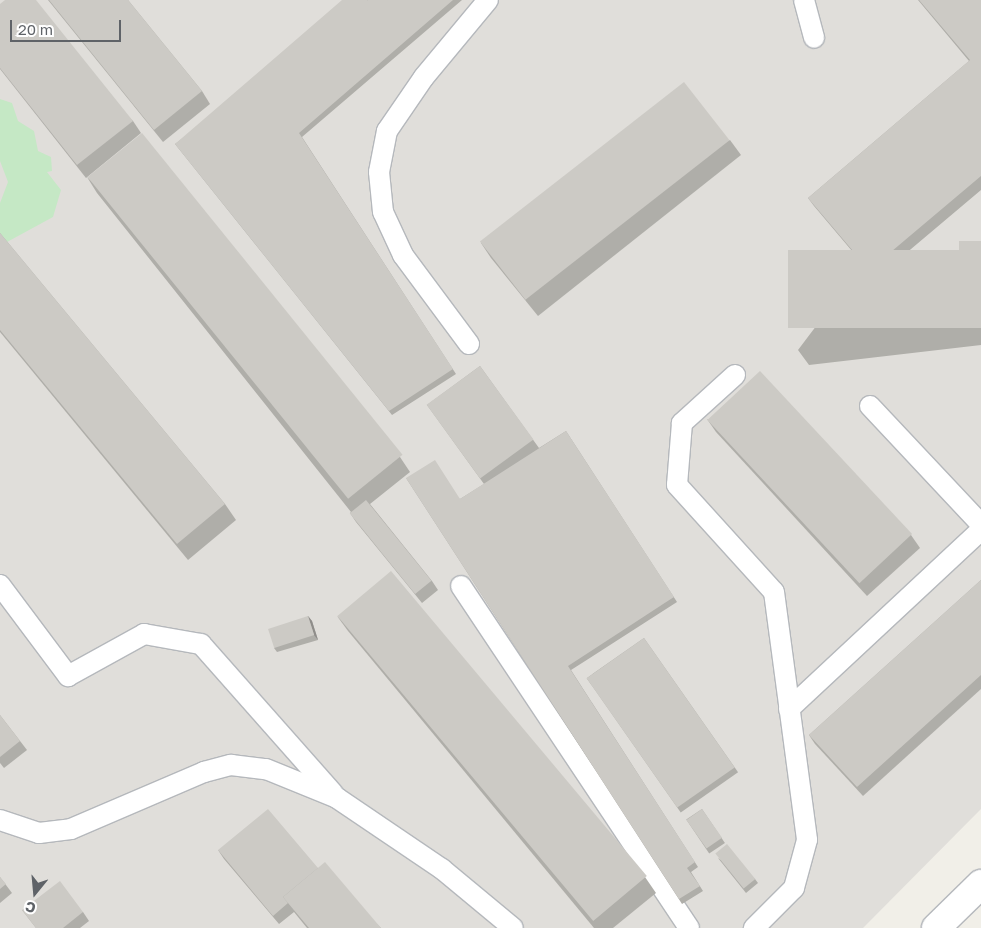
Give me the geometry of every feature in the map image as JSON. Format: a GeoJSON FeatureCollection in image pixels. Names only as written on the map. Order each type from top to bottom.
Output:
{"type":"FeatureCollection","features":[{"type":"Feature","properties":{"kind":"main road"},"geometry":{"type":"LineString","coordinates":[[936,928],[981,884]]}},
{"type":"Feature","properties":{"kind":"lane"},"geometry":{"type":"LineString","coordinates":[[469,344],[403,255],[383,212],[378,172],[387,131],[424,77],[488,0]]}},
{"type":"Feature","properties":{"kind":"lane"},"geometry":{"type":"LineString","coordinates":[[804,0],[814,38]]}},
{"type":"Feature","properties":{"kind":"lane"},"geometry":{"type":"LineString","coordinates":[[735,375],[682,424],[677,485],[774,592],[807,840],[794,888],[754,928]]}},
{"type":"Feature","properties":{"kind":"lane"},"geometry":{"type":"LineString","coordinates":[[870,406],[981,524]]}},
{"type":"Feature","properties":{"kind":"lane"},"geometry":{"type":"LineString","coordinates":[[789,709],[981,530]]}},
{"type":"Feature","properties":{"kind":"lane"},"geometry":{"type":"LineString","coordinates":[[0,585],[68,676],[144,634],[201,644],[337,798]]}},
{"type":"Feature","properties":{"kind":"lane"},"geometry":{"type":"LineString","coordinates":[[462,586],[689,928]]}},
{"type":"Feature","properties":{"kind":"lane"},"geometry":{"type":"LineString","coordinates":[[0,820],[39,833],[71,829],[231,765],[266,769],[337,798],[442,869],[513,928]]}},
{"type":"Feature","properties":{"kind":"shaded area"},"geometry":{"type":"Polygon","coordinates":[[[0,0],[981,0],[981,809],[863,928],[0,928],[0,0]]]}},
{"type":"Feature","properties":{"kind":"green space"},"geometry":{"type":"Polygon","coordinates":[[[0,99],[12,103],[18,121],[34,131],[38,151],[51,157],[52,171],[47,172],[61,190],[53,217],[7,242],[0,238],[0,203],[8,182],[0,161],[0,99]]]}},
{"type":"Feature","properties":{"kind":"building"},"geometry":{"type":"Polygon","coordinates":[[[5,0],[36,0],[133,121],[77,165],[0,68],[0,4],[5,0]]]}},
{"type":"Feature","properties":{"kind":"building"},"geometry":{"type":"Polygon","coordinates":[[[49,0],[128,0],[202,91],[154,130],[49,0]]]}},
{"type":"Feature","properties":{"kind":"building"},"geometry":{"type":"Polygon","coordinates":[[[342,0],[453,0],[299,133],[453,369],[389,411],[175,144],[342,0]]]}},
{"type":"Feature","properties":{"kind":"building"},"geometry":{"type":"Polygon","coordinates":[[[919,0],[981,0],[981,176],[879,262],[864,264],[808,198],[970,60],[919,0]]]}},
{"type":"Feature","properties":{"kind":"building"},"geometry":{"type":"Polygon","coordinates":[[[684,82],[730,140],[525,300],[480,241],[684,82]]]}},
{"type":"Feature","properties":{"kind":"building"},"geometry":{"type":"Polygon","coordinates":[[[142,133],[403,455],[348,499],[88,177],[142,133]]]}},
{"type":"Feature","properties":{"kind":"building"},"geometry":{"type":"Polygon","coordinates":[[[0,233],[225,504],[177,544],[0,330],[0,233]]]}},
{"type":"Feature","properties":{"kind":"building"},"geometry":{"type":"Polygon","coordinates":[[[959,241],[981,241],[981,250],[959,250],[959,241]]]}},
{"type":"Feature","properties":{"kind":"building"},"geometry":{"type":"Polygon","coordinates":[[[788,250],[981,250],[981,328],[788,328],[788,250]]]}},
{"type":"Feature","properties":{"kind":"building"},"geometry":{"type":"Polygon","coordinates":[[[480,366],[533,440],[480,478],[427,405],[480,366]]]}},
{"type":"Feature","properties":{"kind":"building"},"geometry":{"type":"Polygon","coordinates":[[[760,371],[912,534],[859,583],[707,420],[760,371]]]}},
{"type":"Feature","properties":{"kind":"building"},"geometry":{"type":"Polygon","coordinates":[[[566,431],[674,597],[568,666],[695,862],[687,868],[700,886],[679,899],[406,478],[435,460],[460,499],[566,431]]]}},
{"type":"Feature","properties":{"kind":"building"},"geometry":{"type":"Polygon","coordinates":[[[366,500],[431,581],[415,594],[350,513],[366,500]]]}},
{"type":"Feature","properties":{"kind":"building"},"geometry":{"type":"Polygon","coordinates":[[[391,571],[647,876],[593,921],[337,616],[391,571]]]}},
{"type":"Feature","properties":{"kind":"building"},"geometry":{"type":"Polygon","coordinates":[[[981,580],[981,675],[857,787],[809,735],[981,580]]]}},
{"type":"Feature","properties":{"kind":"building"},"geometry":{"type":"Polygon","coordinates":[[[308,616],[314,635],[274,648],[268,629],[308,616]]]}},
{"type":"Feature","properties":{"kind":"building"},"geometry":{"type":"Polygon","coordinates":[[[644,638],[735,767],[677,808],[587,678],[644,638]]]}},
{"type":"Feature","properties":{"kind":"building"},"geometry":{"type":"Polygon","coordinates":[[[0,715],[20,741],[0,757],[0,715]]]}},
{"type":"Feature","properties":{"kind":"building"},"geometry":{"type":"Polygon","coordinates":[[[268,809],[318,868],[283,897],[288,903],[273,916],[218,850],[268,809]]]}},
{"type":"Feature","properties":{"kind":"building"},"geometry":{"type":"Polygon","coordinates":[[[702,809],[722,838],[707,849],[686,820],[702,809]]]}},
{"type":"Feature","properties":{"kind":"building"},"geometry":{"type":"Polygon","coordinates":[[[727,844],[755,879],[744,888],[715,853],[727,844]]]}},
{"type":"Feature","properties":{"kind":"building"},"geometry":{"type":"Polygon","coordinates":[[[325,862],[381,928],[309,928],[283,897],[325,862]]]}},
{"type":"Feature","properties":{"kind":"building"},"geometry":{"type":"Polygon","coordinates":[[[0,877],[6,884],[0,889],[0,877]]]}},
{"type":"Feature","properties":{"kind":"building"},"geometry":{"type":"Polygon","coordinates":[[[60,881],[83,912],[63,928],[36,928],[22,910],[60,881]]]}}]}
